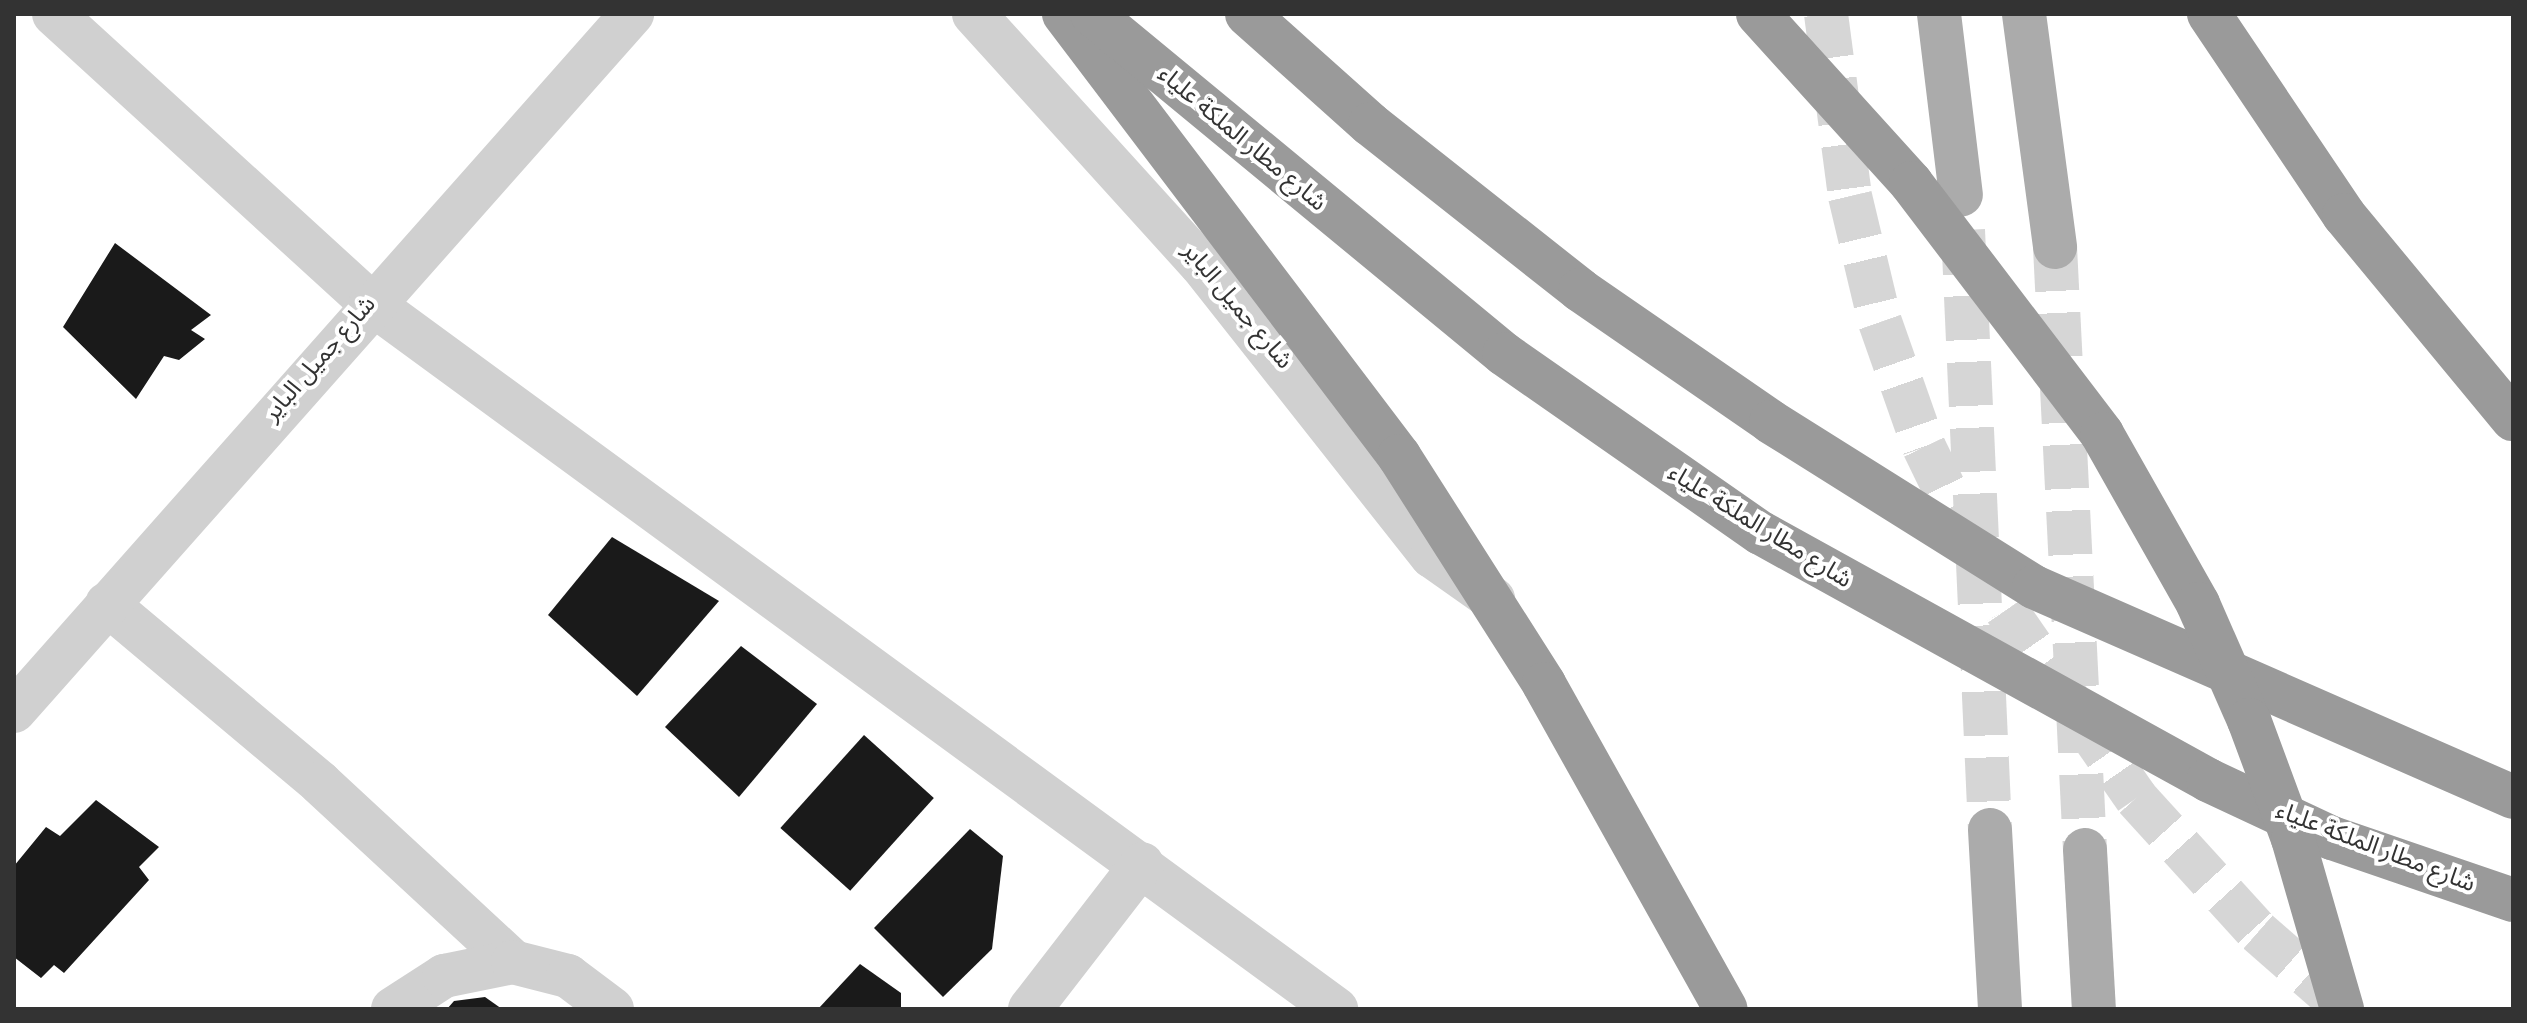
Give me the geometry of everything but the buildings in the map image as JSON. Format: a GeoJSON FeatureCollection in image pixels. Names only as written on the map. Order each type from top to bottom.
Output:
{"type":"FeatureCollection","features":[{"type":"Feature","properties":{"kind":"highway"},"geometry":{"type":"LineString","coordinates":[[1064,14],[1399,456],[1494,600],[1726,1009]]}},
{"type":"Feature","properties":{"kind":"highway","name":"شارع مطار الملكة علياء"},"geometry":{"type":"LineString","coordinates":[[1092,14],[1504,354],[1761,533],[2208,780],[2332,838],[2513,900]]}},
{"type":"Feature","properties":{"kind":"highway"},"geometry":{"type":"LineString","coordinates":[[1247,14],[1370,124],[1580,290],[1771,422],[2034,587],[2513,797]]}},
{"type":"Feature","properties":{"kind":"highway"},"geometry":{"type":"LineString","coordinates":[[1758,14],[1911,183],[2108,445],[2198,604],[2249,720],[2293,839],[2342,1009]]}},
{"type":"Feature","properties":{"kind":"highway"},"geometry":{"type":"LineString","coordinates":[[2209,14],[2344,215],[2513,419]]}},
{"type":"Feature","properties":{"kind":"main road"},"geometry":{"type":"LineString","coordinates":[[1939,14],[1961,195]]}},
{"type":"Feature","properties":{"kind":"main road"},"geometry":{"type":"LineString","coordinates":[[2024,14],[2055,247]]}},
{"type":"Feature","properties":{"kind":"main road"},"geometry":{"type":"LineString","coordinates":[[1990,830],[2000,1009]]}},
{"type":"Feature","properties":{"kind":"main road"},"geometry":{"type":"LineString","coordinates":[[2085,850],[2094,1009]]}},
{"type":"Feature","properties":{"kind":"street"},"geometry":{"type":"LineString","coordinates":[[54,14],[371,303],[1142,864],[1336,1009]]}},
{"type":"Feature","properties":{"kind":"street","name":"شارع جميل الباير"},"geometry":{"type":"LineString","coordinates":[[14,711],[371,303],[632,14]]}},
{"type":"Feature","properties":{"kind":"street","name":"شارع جميل الباير"},"geometry":{"type":"LineString","coordinates":[[974,14],[1201,264],[1432,556],[1494,600]]}},
{"type":"Feature","properties":{"kind":"street"},"geometry":{"type":"LineString","coordinates":[[107,604],[320,783],[513,962]]}},
{"type":"Feature","properties":{"kind":"street"},"geometry":{"type":"LineString","coordinates":[[1030,1009],[1142,864]]}},
{"type":"Feature","properties":{"kind":"street"},"geometry":{"type":"LineString","coordinates":[[393,1009],[444,976],[513,962],[568,976],[612,1009]]}},
{"type":"Feature","properties":{"kind":"tunnel"},"geometry":{"type":"LineString","coordinates":[[1826,14],[1850,196],[1880,322],[1924,447],[1975,552],[2006,610],[2136,798],[2258,932],[2346,1009]]}},
{"type":"Feature","properties":{"kind":"tunnel"},"geometry":{"type":"LineString","coordinates":[[1963,230],[1990,830]]}},
{"type":"Feature","properties":{"kind":"tunnel"},"geometry":{"type":"LineString","coordinates":[[2055,247],[2085,850]]}}]}
